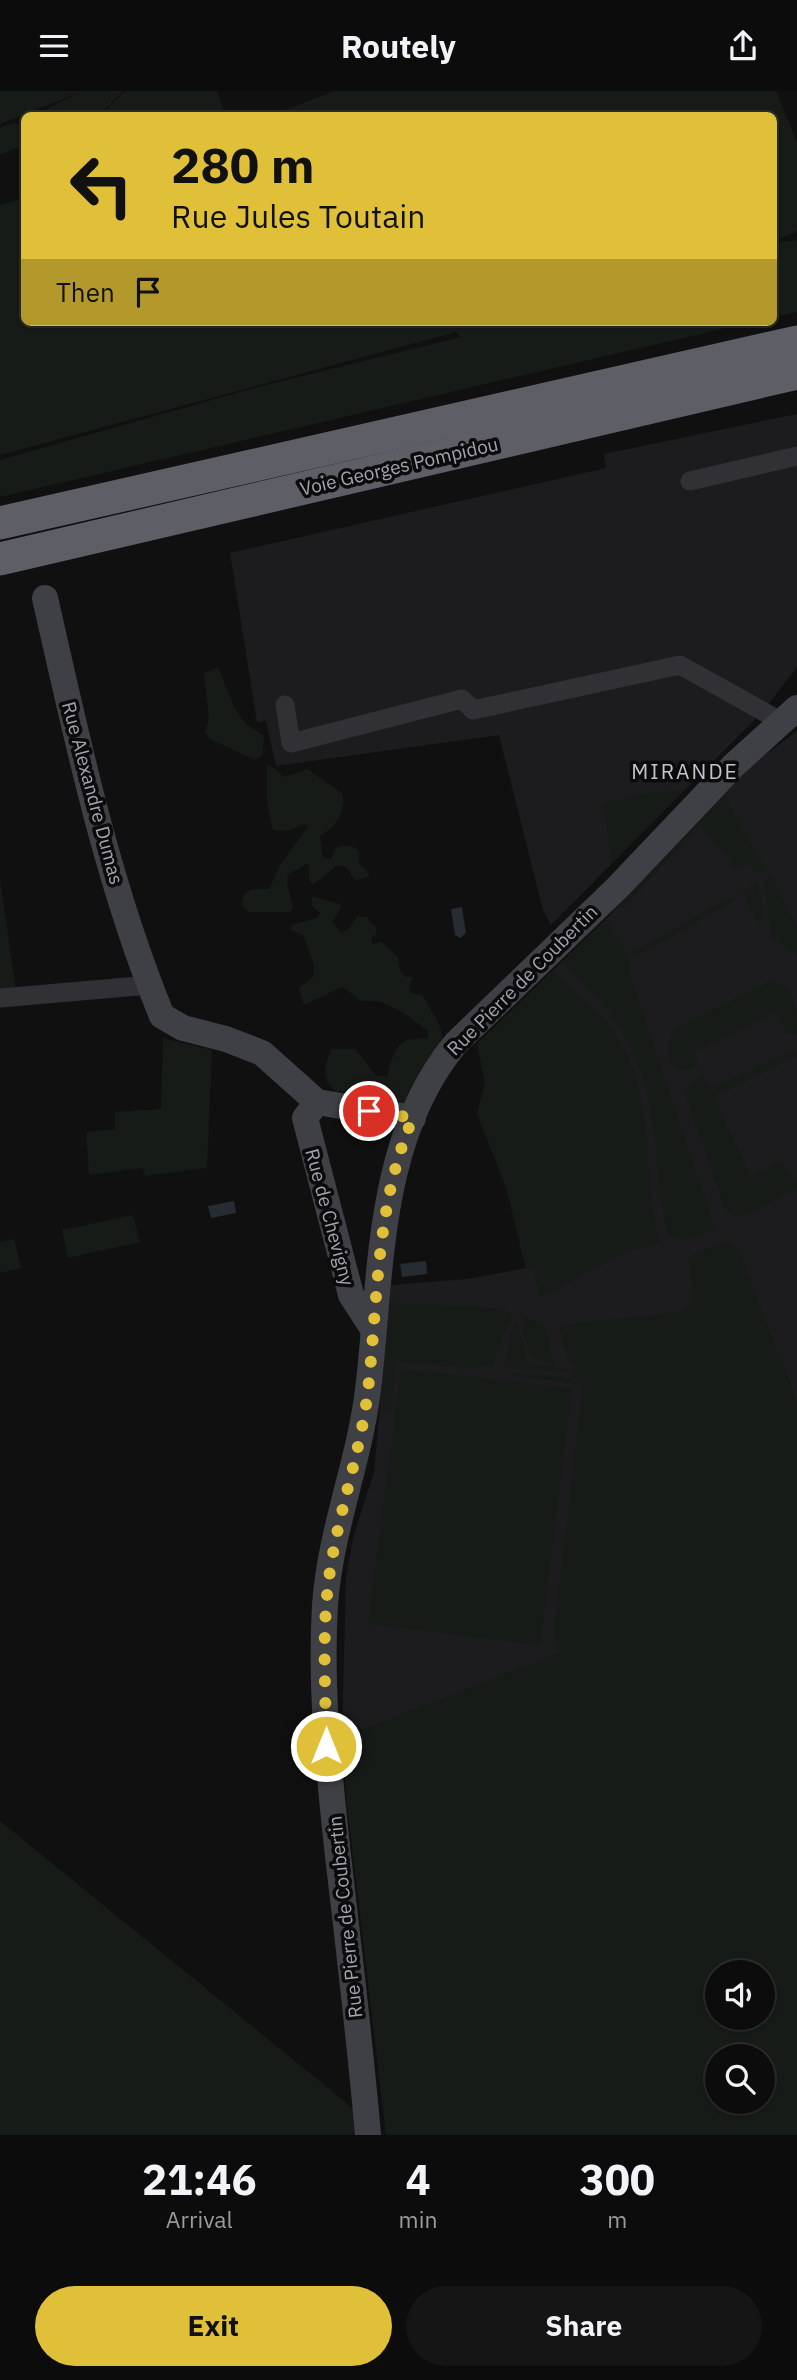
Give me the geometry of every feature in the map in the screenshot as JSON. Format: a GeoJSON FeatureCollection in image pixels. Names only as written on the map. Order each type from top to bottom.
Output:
{"type":"FeatureCollection","features":[{"type":"Feature","properties":{"kind":"highway"},"geometry":{"type":"LineString","coordinates":[[748,353],[771,335],[797,327]]}},
{"type":"Feature","properties":{"kind":"highway","name":"Voie Georges Pompidou"},"geometry":{"type":"LineString","coordinates":[[0,523],[797,342]]}},
{"type":"Feature","properties":{"kind":"highway","name":"Voie Georges Pompidou"},"geometry":{"type":"LineString","coordinates":[[0,559],[790,376]]}},
{"type":"Feature","properties":{"kind":"main road","name":"Rue Alexandre Dumas"},"geometry":{"type":"LineString","coordinates":[[46,598],[96,819],[162,1016],[183,1028],[226,1039],[262,1053],[317,1102]]}},
{"type":"Feature","properties":{"kind":"main road","name":"Rue Pierre de Coubertin"},"geometry":{"type":"LineString","coordinates":[[368,2135],[326,1746],[325,1605],[330,1568],[368,1392],[373,1329],[393,1177],[413,1118],[438,1065],[456,1043],[618,887],[733,766],[789,715]]}},
{"type":"Feature","properties":{"kind":"main road"},"geometry":{"type":"LineString","coordinates":[[317,1102],[413,1118]]}},
{"type":"Feature","properties":{"kind":"main road","name":"Rue de Chevigny"},"geometry":{"type":"LineString","coordinates":[[317,1102],[305,1118],[351,1295],[373,1329]]}},
{"type":"Feature","properties":{"kind":"street"},"geometry":{"type":"LineString","coordinates":[[690,481],[797,456]]}},
{"type":"Feature","properties":{"kind":"street","name":"Rue Pierre de Coubertin"},"geometry":{"type":"LineString","coordinates":[[285,705],[291,743],[462,699],[473,710],[680,665],[789,715]]}},
{"type":"Feature","properties":{"kind":"street"},"geometry":{"type":"LineString","coordinates":[[0,998],[150,985]]}},
{"type":"Feature","properties":{"kind":"shaded area"},"geometry":{"type":"Polygon","coordinates":[[[0,91],[123,91],[102,112],[41,112],[78,93],[30,112],[21,112],[21,116],[0,124],[0,91]]]}},
{"type":"Feature","properties":{"kind":"shaded area"},"geometry":{"type":"Polygon","coordinates":[[[125,91],[217,91],[224,112],[104,112],[125,91]]]}},
{"type":"Feature","properties":{"kind":"shaded area"},"geometry":{"type":"Polygon","coordinates":[[[334,91],[776,91],[797,142],[797,231],[777,240],[777,112],[281,112],[334,91]]]}},
{"type":"Feature","properties":{"kind":"shaded area"},"geometry":{"type":"Polygon","coordinates":[[[12,123],[21,124],[21,146],[0,155],[0,128],[12,123]]]}},
{"type":"Feature","properties":{"kind":"shaded area"},"geometry":{"type":"Polygon","coordinates":[[[21,199],[21,326],[735,326],[0,497],[0,460],[258,387],[461,337],[456,332],[0,455],[0,205],[21,199]]]}},
{"type":"Feature","properties":{"kind":"shaded area"},"geometry":{"type":"Polygon","coordinates":[[[797,240],[797,312],[777,316],[777,243],[797,240]]]}},
{"type":"Feature","properties":{"kind":"shaded area"},"geometry":{"type":"Polygon","coordinates":[[[797,414],[797,667],[763,711],[551,925],[543,910],[499,735],[276,766],[266,721],[257,722],[230,553],[606,468],[604,454],[797,414]]]}},
{"type":"Feature","properties":{"kind":"shaded area"},"geometry":{"type":"Polygon","coordinates":[[[218,667],[235,709],[246,724],[264,736],[262,756],[255,760],[210,739],[205,732],[209,720],[204,673],[218,667]]]}},
{"type":"Feature","properties":{"kind":"shaded area"},"geometry":{"type":"Polygon","coordinates":[[[797,731],[797,1561],[342,1738],[346,1577],[353,1538],[374,1472],[391,1285],[468,1279],[526,1268],[506,1187],[477,1114],[485,1083],[477,1044],[606,919],[723,789],[726,793],[747,769],[797,731]]]}},
{"type":"Feature","properties":{"kind":"shaded area"},"geometry":{"type":"Polygon","coordinates":[[[270,765],[284,777],[307,769],[342,793],[343,806],[338,818],[320,836],[323,858],[331,859],[336,848],[351,846],[359,851],[359,863],[370,875],[356,881],[346,867],[337,865],[313,885],[309,880],[309,863],[288,874],[287,884],[293,908],[290,912],[248,912],[242,905],[244,895],[251,889],[269,889],[281,863],[309,826],[305,824],[288,831],[273,830],[267,803],[267,766],[270,765]]]}},
{"type":"Feature","properties":{"kind":"shaded area"},"geometry":{"type":"Polygon","coordinates":[[[683,790],[611,864],[603,803],[643,794],[683,790]]]}},
{"type":"Feature","properties":{"kind":"shaded area"},"geometry":{"type":"Polygon","coordinates":[[[723,794],[766,869],[758,873],[749,864],[736,870],[700,824],[624,908],[619,904],[723,794]]]}},
{"type":"Feature","properties":{"kind":"shaded area"},"geometry":{"type":"Polygon","coordinates":[[[771,875],[797,926],[797,955],[771,937],[764,879],[771,875]]]}},
{"type":"Feature","properties":{"kind":"shaded area"},"geometry":{"type":"Polygon","coordinates":[[[0,878],[16,992],[0,993],[0,878]]]}},
{"type":"Feature","properties":{"kind":"shaded area"},"geometry":{"type":"Polygon","coordinates":[[[756,883],[763,906],[762,923],[759,926],[742,891],[756,883]]]}},
{"type":"Feature","properties":{"kind":"shaded area"},"geometry":{"type":"Polygon","coordinates":[[[312,896],[340,904],[341,908],[332,922],[341,933],[349,929],[357,916],[367,917],[376,928],[376,934],[371,938],[372,944],[381,942],[398,957],[400,971],[406,977],[413,977],[409,988],[411,993],[422,995],[437,1019],[442,1041],[409,1104],[344,1097],[342,1091],[336,1092],[328,1082],[326,1067],[331,1049],[355,1049],[376,1075],[388,1077],[391,1062],[401,1044],[407,1040],[428,1038],[428,1031],[404,1013],[380,1001],[362,1001],[342,987],[304,1005],[299,988],[314,976],[314,965],[303,935],[291,930],[292,925],[317,918],[320,913],[312,905],[312,896]]]}},
{"type":"Feature","properties":{"kind":"shaded area"},"geometry":{"type":"Polygon","coordinates":[[[731,897],[734,901],[634,958],[632,953],[731,897]]]}},
{"type":"Feature","properties":{"kind":"shaded area"},"geometry":{"type":"Polygon","coordinates":[[[462,907],[466,933],[460,938],[455,935],[451,909],[462,907]]]}},
{"type":"Feature","properties":{"kind":"shaded area"},"geometry":{"type":"Polygon","coordinates":[[[606,919],[627,952],[631,977],[716,1230],[683,1240],[668,1235],[654,1131],[635,1055],[616,1022],[562,962],[606,919]]]}},
{"type":"Feature","properties":{"kind":"shaded area"},"geometry":{"type":"Polygon","coordinates":[[[552,971],[605,1020],[626,1052],[636,1077],[660,1242],[622,1254],[540,1298],[533,1268],[526,1269],[506,1187],[477,1114],[485,1083],[477,1044],[552,971]]]}},
{"type":"Feature","properties":{"kind":"shaded area"},"geometry":{"type":"Polygon","coordinates":[[[772,980],[791,993],[796,1008],[797,1034],[786,1034],[775,1012],[694,1052],[699,1065],[679,1069],[673,1065],[669,1059],[668,1043],[676,1029],[772,980]]]}},
{"type":"Feature","properties":{"kind":"shaded area"},"geometry":{"type":"Polygon","coordinates":[[[163,1038],[212,1050],[207,1168],[145,1176],[143,1168],[89,1175],[86,1132],[115,1129],[115,1112],[161,1109],[163,1038]]]}},
{"type":"Feature","properties":{"kind":"shaded area"},"geometry":{"type":"Polygon","coordinates":[[[794,1049],[797,1055],[794,1057],[714,1097],[751,1177],[782,1160],[793,1181],[797,1179],[797,1188],[741,1217],[726,1212],[683,1089],[704,1075],[711,1089],[794,1049]]]}},
{"type":"Feature","properties":{"kind":"shaded area"},"geometry":{"type":"Polygon","coordinates":[[[234,1201],[236,1213],[211,1218],[208,1206],[234,1201]]]}},
{"type":"Feature","properties":{"kind":"shaded area"},"geometry":{"type":"Polygon","coordinates":[[[133,1215],[140,1242],[68,1258],[62,1230],[133,1215]]]}},
{"type":"Feature","properties":{"kind":"shaded area"},"geometry":{"type":"Polygon","coordinates":[[[14,1239],[21,1268],[0,1273],[0,1242],[14,1239]]]}},
{"type":"Feature","properties":{"kind":"shaded area"},"geometry":{"type":"Polygon","coordinates":[[[726,1242],[738,1248],[797,1401],[797,2135],[386,2135],[346,1796],[342,1738],[559,1653],[553,1636],[583,1385],[512,1376],[512,1373],[571,1377],[576,1372],[575,1365],[567,1359],[559,1325],[679,1312],[694,1300],[688,1256],[726,1242]]]}},
{"type":"Feature","properties":{"kind":"shaded area"},"geometry":{"type":"Polygon","coordinates":[[[426,1261],[427,1274],[402,1277],[400,1264],[426,1261]]]}},
{"type":"Feature","properties":{"kind":"shaded area"},"geometry":{"type":"Polygon","coordinates":[[[390,1303],[502,1308],[512,1315],[493,1365],[468,1368],[396,1361],[390,1411],[380,1409],[390,1303]]]}},
{"type":"Feature","properties":{"kind":"shaded area"},"geometry":{"type":"Polygon","coordinates":[[[525,1317],[546,1328],[554,1365],[530,1356],[520,1325],[525,1317]]]}},
{"type":"Feature","properties":{"kind":"shaded area"},"geometry":{"type":"Polygon","coordinates":[[[517,1323],[528,1363],[566,1372],[504,1368],[513,1326],[517,1323]]]}},
{"type":"Feature","properties":{"kind":"shaded area"},"geometry":{"type":"Polygon","coordinates":[[[401,1369],[572,1388],[540,1645],[368,1624],[401,1369]]]}},
{"type":"Feature","properties":{"kind":"shaded area"},"geometry":{"type":"Polygon","coordinates":[[[0,1821],[333,2092],[384,2135],[0,2135],[0,1821]]]}},
{"type":"Feature","properties":{"kind":"district","name":"MIRANDE"},"geometry":{"type":"Point","coordinates":[685,772]}},
{"type":"Feature","properties":{"kind":"route"},"geometry":{"type":"LineString","coordinates":[[326,1746],[325,1605],[330,1568],[368,1392],[383,1237],[393,1177],[413,1118],[369,1111]]}}]}
